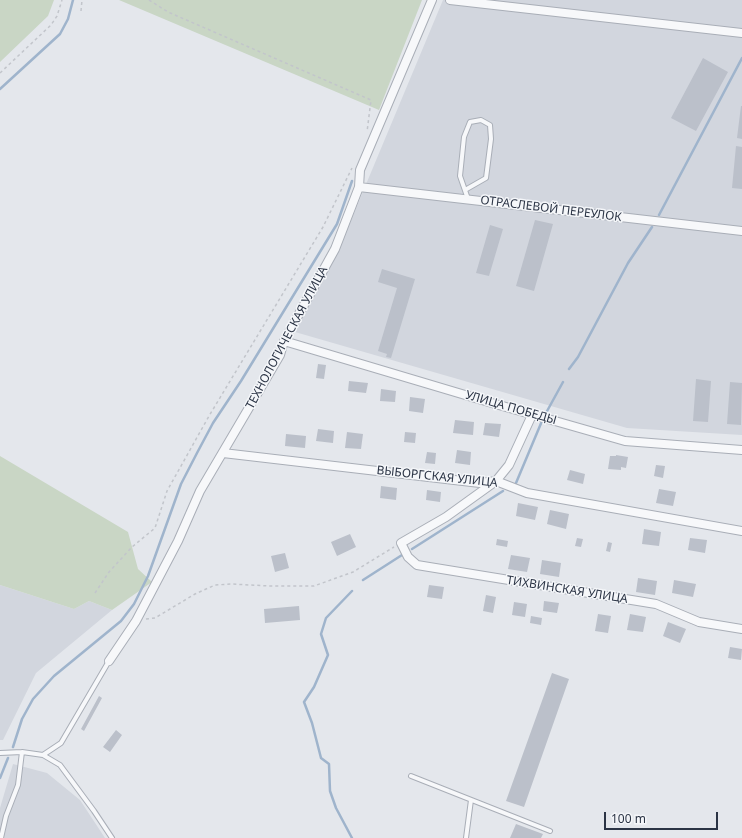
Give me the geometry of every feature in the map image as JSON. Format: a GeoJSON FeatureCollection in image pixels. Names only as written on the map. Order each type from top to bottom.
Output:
{"type":"FeatureCollection","features":[{"type":"Feature","properties":{"kind":"street","name":"ТЕХНОЛОГИЧЕСКАЯ УЛИЦА"},"geometry":{"type":"LineString","coordinates":[[109,661],[136,621],[178,541],[200,491],[280,355],[284,340],[335,249],[359,187],[360,170],[432,0]]}},
{"type":"Feature","properties":{"kind":"street"},"geometry":{"type":"LineString","coordinates":[[450,0],[742,33]]}},
{"type":"Feature","properties":{"kind":"street","name":"ОТРАСЛЕВОЙ ПЕРЕУЛОК"},"geometry":{"type":"LineString","coordinates":[[359,187],[742,231]]}},
{"type":"Feature","properties":{"kind":"street","name":"УЛИЦА ПОБЕДЫ"},"geometry":{"type":"LineString","coordinates":[[284,340],[532,415],[625,441],[742,450]]}},
{"type":"Feature","properties":{"kind":"street"},"geometry":{"type":"LineString","coordinates":[[401,543],[446,517],[496,480],[509,465],[532,415]]}},
{"type":"Feature","properties":{"kind":"street","name":"ВЫБОРГСКАЯ УЛИЦА"},"geometry":{"type":"LineString","coordinates":[[223,454],[480,483],[496,480],[527,494],[742,531]]}},
{"type":"Feature","properties":{"kind":"street","name":"ТИХВИНСКАЯ УЛИЦА"},"geometry":{"type":"LineString","coordinates":[[401,543],[408,557],[417,565],[656,604],[700,622],[742,629]]}},
{"type":"Feature","properties":{"kind":"lane"},"geometry":{"type":"LineString","coordinates":[[465,190],[486,178],[491,139],[490,124],[480,120],[470,122],[464,137],[460,176],[468,200]]}},
{"type":"Feature","properties":{"kind":"lane"},"geometry":{"type":"LineString","coordinates":[[43,755],[61,743],[109,661]]}},
{"type":"Feature","properties":{"kind":"lane"},"geometry":{"type":"LineString","coordinates":[[1,838],[6,816],[18,785],[22,752]]}},
{"type":"Feature","properties":{"kind":"lane"},"geometry":{"type":"LineString","coordinates":[[0,753],[22,752],[43,755],[60,765],[112,838]]}},
{"type":"Feature","properties":{"kind":"lane"},"geometry":{"type":"LineString","coordinates":[[411,776],[550,831]]}},
{"type":"Feature","properties":{"kind":"lane"},"geometry":{"type":"LineString","coordinates":[[466,838],[471,800]]}},
{"type":"Feature","properties":{"kind":"path"},"geometry":{"type":"LineString","coordinates":[[0,73],[51,25],[57,16],[62,0]]}},
{"type":"Feature","properties":{"kind":"path"},"geometry":{"type":"LineString","coordinates":[[81,11],[82,0]]}},
{"type":"Feature","properties":{"kind":"path"},"geometry":{"type":"LineString","coordinates":[[149,0],[168,12],[371,100],[367,134]]}},
{"type":"Feature","properties":{"kind":"path"},"geometry":{"type":"LineString","coordinates":[[95,593],[109,572],[132,546],[155,528],[167,491],[209,416],[323,227],[353,167]]}},
{"type":"Feature","properties":{"kind":"path"},"geometry":{"type":"LineString","coordinates":[[136,621],[155,618],[195,594],[215,585],[314,586],[352,572],[401,543]]}},
{"type":"Feature","properties":{"kind":"shaded area"},"geometry":{"type":"Polygon","coordinates":[[[443,0],[742,0],[742,435],[627,428],[295,332],[339,249],[443,0]]]}},
{"type":"Feature","properties":{"kind":"shaded area"},"geometry":{"type":"Polygon","coordinates":[[[0,585],[74,609],[89,601],[112,610],[36,673],[3,740],[0,740],[0,585]]]}},
{"type":"Feature","properties":{"kind":"shaded area"},"geometry":{"type":"Polygon","coordinates":[[[13,764],[47,773],[80,800],[105,838],[0,838],[0,808],[13,764]]]}},
{"type":"Feature","properties":{"kind":"green space"},"geometry":{"type":"Polygon","coordinates":[[[0,0],[54,0],[48,16],[0,62],[0,0]]]}},
{"type":"Feature","properties":{"kind":"green space"},"geometry":{"type":"Polygon","coordinates":[[[119,0],[422,0],[379,110],[119,0]]]}},
{"type":"Feature","properties":{"kind":"green space"},"geometry":{"type":"Polygon","coordinates":[[[0,456],[128,532],[138,569],[152,582],[112,610],[89,601],[74,609],[0,585],[0,456]]]}},
{"type":"Feature","properties":{"kind":"building"},"geometry":{"type":"Polygon","coordinates":[[[703,58],[728,72],[696,131],[671,118],[703,58]]]}},
{"type":"Feature","properties":{"kind":"building"},"geometry":{"type":"Polygon","coordinates":[[[742,106],[742,139],[737,138],[742,106]]]}},
{"type":"Feature","properties":{"kind":"building"},"geometry":{"type":"Polygon","coordinates":[[[736,146],[742,147],[742,189],[732,188],[736,146]]]}},
{"type":"Feature","properties":{"kind":"building"},"geometry":{"type":"Polygon","coordinates":[[[535,220],[553,224],[534,291],[516,286],[535,220]]]}},
{"type":"Feature","properties":{"kind":"building"},"geometry":{"type":"Polygon","coordinates":[[[490,225],[503,229],[489,276],[476,273],[490,225]]]}},
{"type":"Feature","properties":{"kind":"building"},"geometry":{"type":"Polygon","coordinates":[[[382,269],[415,279],[391,358],[386,357],[387,354],[378,351],[397,288],[378,282],[382,269]]]}},
{"type":"Feature","properties":{"kind":"building"},"geometry":{"type":"Polygon","coordinates":[[[318,364],[326,365],[324,379],[316,378],[318,364]]]}},
{"type":"Feature","properties":{"kind":"building"},"geometry":{"type":"Polygon","coordinates":[[[696,379],[711,381],[708,422],[693,421],[696,379]]]}},
{"type":"Feature","properties":{"kind":"building"},"geometry":{"type":"Polygon","coordinates":[[[349,381],[368,383],[366,393],[348,391],[349,381]]]}},
{"type":"Feature","properties":{"kind":"building"},"geometry":{"type":"Polygon","coordinates":[[[730,382],[742,383],[741,425],[727,424],[730,382]]]}},
{"type":"Feature","properties":{"kind":"building"},"geometry":{"type":"Polygon","coordinates":[[[381,389],[396,391],[395,402],[380,401],[381,389]]]}},
{"type":"Feature","properties":{"kind":"building"},"geometry":{"type":"Polygon","coordinates":[[[410,397],[425,399],[423,413],[409,411],[410,397]]]}},
{"type":"Feature","properties":{"kind":"building"},"geometry":{"type":"Polygon","coordinates":[[[455,420],[474,422],[473,435],[453,433],[455,420]]]}},
{"type":"Feature","properties":{"kind":"building"},"geometry":{"type":"Polygon","coordinates":[[[485,423],[501,424],[499,437],[483,435],[485,423]]]}},
{"type":"Feature","properties":{"kind":"building"},"geometry":{"type":"Polygon","coordinates":[[[318,429],[334,431],[333,443],[316,441],[318,429]]]}},
{"type":"Feature","properties":{"kind":"building"},"geometry":{"type":"Polygon","coordinates":[[[347,432],[363,434],[361,449],[345,448],[347,432]]]}},
{"type":"Feature","properties":{"kind":"building"},"geometry":{"type":"Polygon","coordinates":[[[405,432],[416,433],[415,443],[404,442],[405,432]]]}},
{"type":"Feature","properties":{"kind":"building"},"geometry":{"type":"Polygon","coordinates":[[[286,434],[306,436],[305,448],[285,446],[286,434]]]}},
{"type":"Feature","properties":{"kind":"building"},"geometry":{"type":"Polygon","coordinates":[[[457,450],[471,452],[470,465],[455,463],[457,450]]]}},
{"type":"Feature","properties":{"kind":"building"},"geometry":{"type":"Polygon","coordinates":[[[427,452],[436,453],[435,464],[425,463],[427,452]]]}},
{"type":"Feature","properties":{"kind":"building"},"geometry":{"type":"Polygon","coordinates":[[[616,455],[628,457],[626,468],[621,467],[621,470],[608,469],[610,456],[616,455]]]}},
{"type":"Feature","properties":{"kind":"building"},"geometry":{"type":"Polygon","coordinates":[[[656,465],[665,466],[663,478],[654,476],[656,465]]]}},
{"type":"Feature","properties":{"kind":"building"},"geometry":{"type":"Polygon","coordinates":[[[570,470],[585,474],[583,484],[567,480],[570,470]]]}},
{"type":"Feature","properties":{"kind":"building"},"geometry":{"type":"Polygon","coordinates":[[[381,486],[397,488],[396,500],[380,498],[381,486]]]}},
{"type":"Feature","properties":{"kind":"building"},"geometry":{"type":"Polygon","coordinates":[[[659,489],[676,492],[673,506],[656,503],[659,489]]]}},
{"type":"Feature","properties":{"kind":"building"},"geometry":{"type":"Polygon","coordinates":[[[427,490],[441,492],[440,502],[426,500],[427,490]]]}},
{"type":"Feature","properties":{"kind":"building"},"geometry":{"type":"Polygon","coordinates":[[[518,503],[538,507],[535,520],[516,516],[518,503]]]}},
{"type":"Feature","properties":{"kind":"building"},"geometry":{"type":"Polygon","coordinates":[[[550,510],[569,514],[566,529],[547,524],[550,510]]]}},
{"type":"Feature","properties":{"kind":"building"},"geometry":{"type":"Polygon","coordinates":[[[644,529],[661,532],[659,546],[642,544],[644,529]]]}},
{"type":"Feature","properties":{"kind":"building"},"geometry":{"type":"Polygon","coordinates":[[[350,534],[356,547],[337,556],[331,542],[350,534]]]}},
{"type":"Feature","properties":{"kind":"building"},"geometry":{"type":"Polygon","coordinates":[[[577,538],[583,539],[581,547],[575,546],[577,538]]]}},
{"type":"Feature","properties":{"kind":"building"},"geometry":{"type":"Polygon","coordinates":[[[690,538],[707,540],[705,553],[688,550],[690,538]]]}},
{"type":"Feature","properties":{"kind":"building"},"geometry":{"type":"Polygon","coordinates":[[[497,539],[508,541],[507,547],[496,545],[497,539]]]}},
{"type":"Feature","properties":{"kind":"building"},"geometry":{"type":"Polygon","coordinates":[[[608,542],[612,543],[610,552],[606,551],[608,542]]]}},
{"type":"Feature","properties":{"kind":"building"},"geometry":{"type":"Polygon","coordinates":[[[285,553],[289,568],[275,572],[271,556],[285,553]]]}},
{"type":"Feature","properties":{"kind":"building"},"geometry":{"type":"Polygon","coordinates":[[[511,555],[530,558],[527,572],[508,569],[511,555]]]}},
{"type":"Feature","properties":{"kind":"building"},"geometry":{"type":"Polygon","coordinates":[[[542,560],[561,563],[559,577],[540,574],[542,560]]]}},
{"type":"Feature","properties":{"kind":"building"},"geometry":{"type":"Polygon","coordinates":[[[638,578],[657,581],[655,595],[636,592],[638,578]]]}},
{"type":"Feature","properties":{"kind":"building"},"geometry":{"type":"Polygon","coordinates":[[[674,580],[696,584],[693,597],[672,593],[674,580]]]}},
{"type":"Feature","properties":{"kind":"building"},"geometry":{"type":"Polygon","coordinates":[[[429,585],[444,587],[442,599],[427,597],[429,585]]]}},
{"type":"Feature","properties":{"kind":"building"},"geometry":{"type":"Polygon","coordinates":[[[486,595],[496,597],[493,613],[483,611],[486,595]]]}},
{"type":"Feature","properties":{"kind":"building"},"geometry":{"type":"Polygon","coordinates":[[[544,601],[559,603],[557,613],[543,611],[544,601]]]}},
{"type":"Feature","properties":{"kind":"building"},"geometry":{"type":"Polygon","coordinates":[[[514,602],[527,604],[525,617],[512,615],[514,602]]]}},
{"type":"Feature","properties":{"kind":"building"},"geometry":{"type":"Polygon","coordinates":[[[299,606],[300,620],[265,623],[264,609],[299,606]]]}},
{"type":"Feature","properties":{"kind":"building"},"geometry":{"type":"Polygon","coordinates":[[[598,614],[611,616],[608,633],[595,631],[598,614]]]}},
{"type":"Feature","properties":{"kind":"building"},"geometry":{"type":"Polygon","coordinates":[[[630,614],[646,617],[643,632],[627,630],[630,614]]]}},
{"type":"Feature","properties":{"kind":"building"},"geometry":{"type":"Polygon","coordinates":[[[531,616],[542,618],[541,625],[530,623],[531,616]]]}},
{"type":"Feature","properties":{"kind":"building"},"geometry":{"type":"Polygon","coordinates":[[[668,622],[686,629],[680,643],[663,636],[668,622]]]}},
{"type":"Feature","properties":{"kind":"building"},"geometry":{"type":"Polygon","coordinates":[[[730,647],[742,649],[741,660],[728,658],[730,647]]]}},
{"type":"Feature","properties":{"kind":"building"},"geometry":{"type":"Polygon","coordinates":[[[552,673],[569,679],[524,807],[506,801],[552,673]]]}},
{"type":"Feature","properties":{"kind":"building"},"geometry":{"type":"Polygon","coordinates":[[[99,696],[102,698],[84,731],[81,729],[99,696]]]}},
{"type":"Feature","properties":{"kind":"building"},"geometry":{"type":"Polygon","coordinates":[[[116,730],[122,735],[110,752],[103,747],[116,730]]]}},
{"type":"Feature","properties":{"kind":"building"},"geometry":{"type":"Polygon","coordinates":[[[516,824],[543,834],[541,838],[510,838],[516,824]]]}},
{"type":"Feature","properties":{"kind":"waterway"},"geometry":{"type":"LineString","coordinates":[[0,89],[60,34],[68,19],[73,0]]}},
{"type":"Feature","properties":{"kind":"waterway"},"geometry":{"type":"LineString","coordinates":[[659,215],[742,58]]}},
{"type":"Feature","properties":{"kind":"waterway"},"geometry":{"type":"LineString","coordinates":[[13,747],[22,719],[33,699],[54,676],[121,621],[134,604],[148,576],[181,484],[213,423],[241,381],[337,224],[352,181]]}},
{"type":"Feature","properties":{"kind":"waterway"},"geometry":{"type":"LineString","coordinates":[[569,369],[578,357],[628,263],[652,227]]}},
{"type":"Feature","properties":{"kind":"waterway"},"geometry":{"type":"LineString","coordinates":[[546,413],[563,382]]}},
{"type":"Feature","properties":{"kind":"waterway"},"geometry":{"type":"LineString","coordinates":[[516,483],[542,421]]}},
{"type":"Feature","properties":{"kind":"waterway"},"geometry":{"type":"LineString","coordinates":[[412,549],[503,491]]}},
{"type":"Feature","properties":{"kind":"waterway"},"geometry":{"type":"LineString","coordinates":[[363,580],[402,555]]}},
{"type":"Feature","properties":{"kind":"waterway"},"geometry":{"type":"LineString","coordinates":[[352,591],[326,618],[321,634],[328,655],[314,687],[304,702],[312,723],[321,758],[329,764],[330,791],[336,808],[352,838]]}},
{"type":"Feature","properties":{"kind":"waterway"},"geometry":{"type":"LineString","coordinates":[[0,778],[8,758]]}}]}
